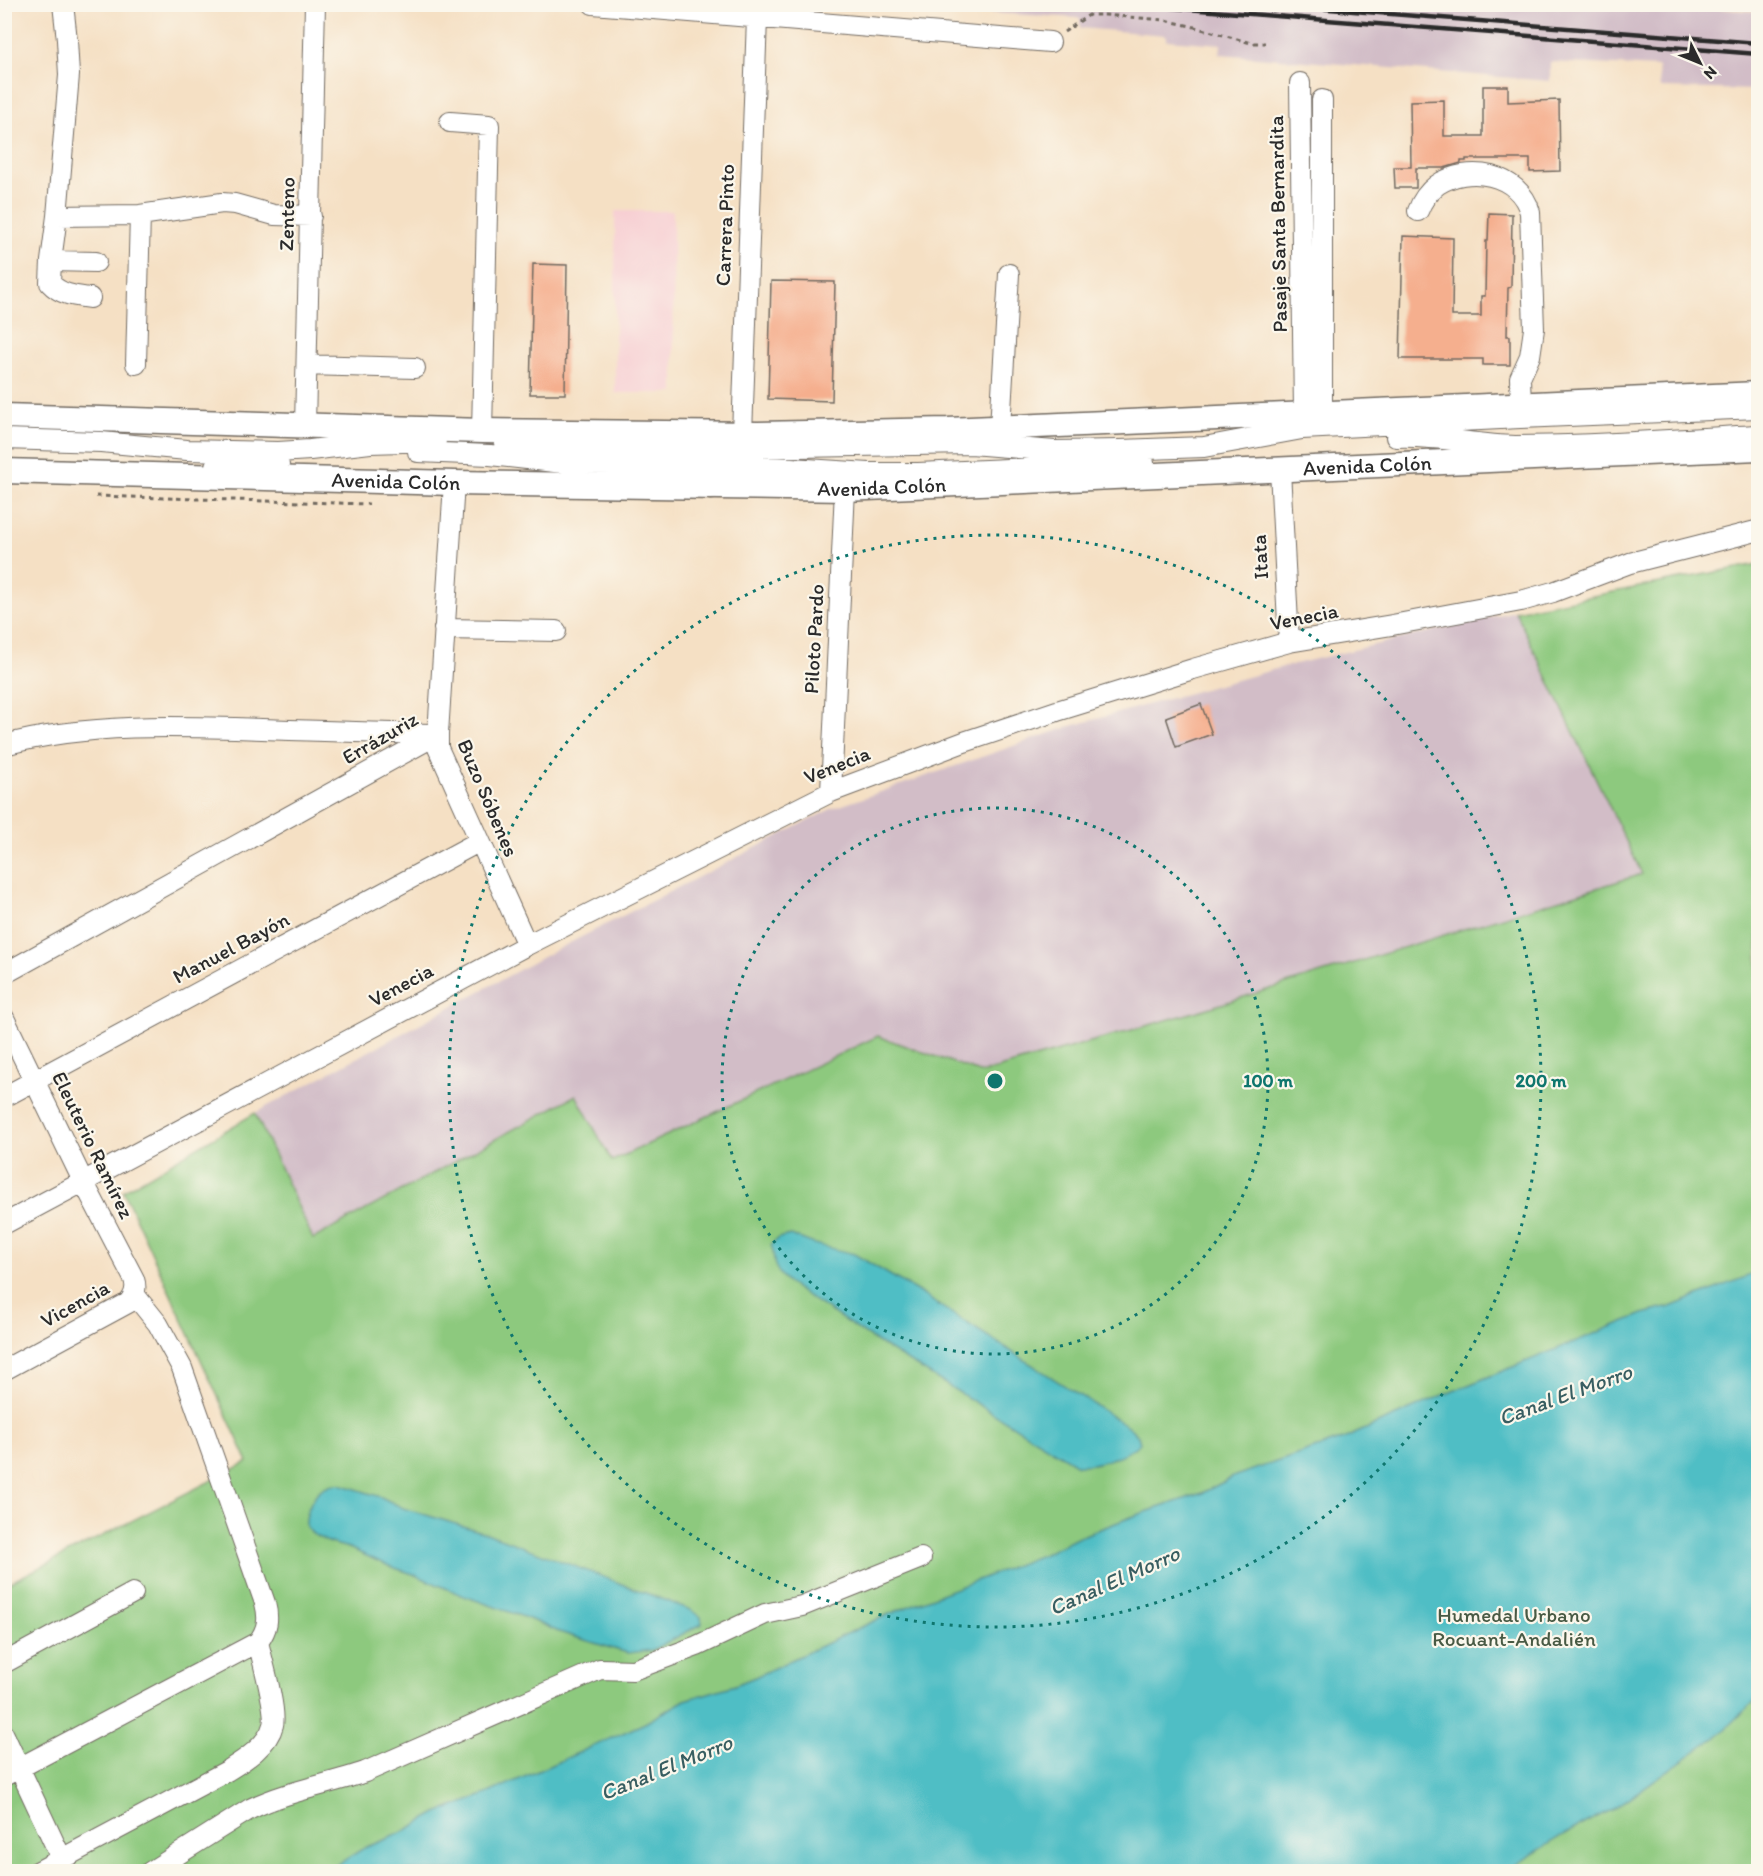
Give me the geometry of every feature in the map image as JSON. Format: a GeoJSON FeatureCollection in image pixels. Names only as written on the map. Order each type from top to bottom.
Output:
{"type":"FeatureCollection","features":[{"type":"Feature","properties":{"kind":"main road"},"geometry":{"type":"LineString","coordinates":[[4,416],[482,431],[737,449],[1000,428],[1758,394]]}},
{"type":"Feature","properties":{"kind":"main road","name":"Avenida Colón"},"geometry":{"type":"LineString","coordinates":[[4,471],[454,483],[845,489],[1758,448]]}},
{"type":"Feature","properties":{"kind":"main road"},"geometry":{"type":"LineString","coordinates":[[711,487],[722,478],[737,449]]}},
{"type":"Feature","properties":{"kind":"street"},"geometry":{"type":"LineString","coordinates":[[63,4],[69,75],[50,283],[57,290],[68,295],[90,298]]}},
{"type":"Feature","properties":{"kind":"street","name":"Zenteno"},"geometry":{"type":"LineString","coordinates":[[306,425],[315,4]]}},
{"type":"Feature","properties":{"kind":"street"},"geometry":{"type":"LineString","coordinates":[[593,4],[1050,42]]}},
{"type":"Feature","properties":{"kind":"street","name":"Carrera Pinto"},"geometry":{"type":"LineString","coordinates":[[737,449],[757,18]]}},
{"type":"Feature","properties":{"kind":"street","name":"Pasaje Santa Bernardita"},"geometry":{"type":"LineString","coordinates":[[1300,83],[1303,364],[1313,414]]}},
{"type":"Feature","properties":{"kind":"street"},"geometry":{"type":"LineString","coordinates":[[1313,414],[1322,100]]}},
{"type":"Feature","properties":{"kind":"street"},"geometry":{"type":"LineString","coordinates":[[450,122],[489,125],[482,431]]}},
{"type":"Feature","properties":{"kind":"street"},"geometry":{"type":"LineString","coordinates":[[1418,211],[1422,201],[1436,186],[1452,178],[1466,175],[1485,175],[1503,180],[1517,188],[1528,202],[1534,328],[1530,356],[1520,378],[1521,405]]}},
{"type":"Feature","properties":{"kind":"street"},"geometry":{"type":"LineString","coordinates":[[57,216],[140,215],[222,203],[236,204],[274,215],[310,216]]}},
{"type":"Feature","properties":{"kind":"street"},"geometry":{"type":"LineString","coordinates":[[136,364],[140,215]]}},
{"type":"Feature","properties":{"kind":"street"},"geometry":{"type":"LineString","coordinates":[[51,261],[96,262]]}},
{"type":"Feature","properties":{"kind":"street"},"geometry":{"type":"LineString","coordinates":[[1000,428],[1009,274]]}},
{"type":"Feature","properties":{"kind":"street"},"geometry":{"type":"LineString","coordinates":[[307,365],[415,368]]}},
{"type":"Feature","properties":{"kind":"street"},"geometry":{"type":"LineString","coordinates":[[4,427],[101,442],[187,450],[278,452],[412,441],[737,449],[971,444],[1063,451],[1204,447],[1302,429],[1758,408]]}},
{"type":"Feature","properties":{"kind":"street"},"geometry":{"type":"LineString","coordinates":[[150,475],[193,467],[293,464],[369,454],[408,452],[490,455],[582,463],[737,449],[802,468],[850,472],[918,473],[1196,460],[1304,441],[1404,436],[1443,438],[1484,445],[1540,446],[1758,435]]}},
{"type":"Feature","properties":{"kind":"street"},"geometry":{"type":"LineString","coordinates":[[4,439],[101,442]]}},
{"type":"Feature","properties":{"kind":"street","name":"Itata"},"geometry":{"type":"LineString","coordinates":[[1280,470],[1289,642]]}},
{"type":"Feature","properties":{"kind":"street","name":"Buzo Sóbenes"},"geometry":{"type":"LineString","coordinates":[[454,483],[438,748],[527,945]]}},
{"type":"Feature","properties":{"kind":"street","name":"Piloto Pardo"},"geometry":{"type":"LineString","coordinates":[[831,792],[845,489]]}},
{"type":"Feature","properties":{"kind":"street","name":"Venecia"},"geometry":{"type":"LineString","coordinates":[[4,1224],[527,945],[831,792],[964,742],[1183,672],[1289,642],[1521,601],[1553,592],[1630,562],[1756,531]]}},
{"type":"Feature","properties":{"kind":"street"},"geometry":{"type":"LineString","coordinates":[[444,629],[556,631]]}},
{"type":"Feature","properties":{"kind":"street","name":"Errázuriz"},"geometry":{"type":"LineString","coordinates":[[4,745],[50,735],[107,729],[197,727],[438,734]]}},
{"type":"Feature","properties":{"kind":"street","name":"Errázuriz"},"geometry":{"type":"LineString","coordinates":[[4,974],[438,734]]}},
{"type":"Feature","properties":{"kind":"street","name":"Manuel Bayón"},"geometry":{"type":"LineString","coordinates":[[4,1097],[480,841]]}},
{"type":"Feature","properties":{"kind":"street","name":"Eleuterio Ramírez"},"geometry":{"type":"LineString","coordinates":[[4,1018],[83,1181],[134,1279],[134,1294]]}},
{"type":"Feature","properties":{"kind":"street"},"geometry":{"type":"LineString","coordinates":[[12,1772],[258,1642],[267,1625],[267,1610],[185,1377],[167,1337],[134,1294]]}},
{"type":"Feature","properties":{"kind":"street","name":"Vicencia"},"geometry":{"type":"LineString","coordinates":[[4,1370],[128,1302],[134,1294]]}},
{"type":"Feature","properties":{"kind":"street"},"geometry":{"type":"LineString","coordinates":[[150,1872],[250,1809],[267,1801],[296,1791],[338,1782],[365,1772],[600,1669],[633,1670],[697,1646],[765,1614],[802,1606],[921,1558]]}},
{"type":"Feature","properties":{"kind":"street"},"geometry":{"type":"LineString","coordinates":[[4,1664],[132,1593]]}},
{"type":"Feature","properties":{"kind":"street"},"geometry":{"type":"LineString","coordinates":[[37,1872],[59,1865],[226,1772],[246,1759],[267,1738],[274,1724],[274,1716],[258,1642]]}},
{"type":"Feature","properties":{"kind":"street"},"geometry":{"type":"LineString","coordinates":[[4,1735],[12,1772],[57,1850],[59,1865]]}},
{"type":"Feature","properties":{"kind":"path"},"geometry":{"type":"LineString","coordinates":[[1050,42],[1089,15],[1105,15],[1164,20],[1251,44],[1265,43]]}},
{"type":"Feature","properties":{"kind":"shaded area"},"geometry":{"type":"Polygon","coordinates":[[[1662,4],[1758,12],[1758,90],[1660,88],[1658,67],[1550,62],[1550,81],[1220,54],[1221,44],[1166,40],[1166,35],[1080,28],[1080,18],[855,5],[1662,4]]]}},
{"type":"Feature","properties":{"kind":"shaded area"},"geometry":{"type":"Polygon","coordinates":[[[615,211],[673,211],[674,393],[615,393],[615,211]]]}},
{"type":"Feature","properties":{"kind":"shaded area"},"geometry":{"type":"Polygon","coordinates":[[[1515,611],[1642,874],[1205,1009],[982,1073],[878,1036],[612,1161],[575,1095],[312,1239],[255,1113],[554,951],[831,809],[1071,726],[1283,667],[1515,611]]]}},
{"type":"Feature","properties":{"kind":"green space"},"geometry":{"type":"Polygon","coordinates":[[[1758,564],[1758,1871],[5,1872],[5,1585],[248,1462],[123,1191],[255,1113],[313,1239],[576,1095],[612,1161],[878,1036],[982,1073],[1205,1009],[1642,874],[1515,611],[1758,564]]]}},
{"type":"Feature","properties":{"kind":"water"},"geometry":{"type":"Polygon","coordinates":[[[791,1235],[814,1244],[854,1254],[917,1291],[1129,1427],[1138,1436],[1140,1443],[1127,1452],[1110,1459],[1093,1464],[1077,1465],[877,1342],[792,1286],[776,1268],[771,1245],[778,1238],[791,1235]]]}},
{"type":"Feature","properties":{"kind":"water","name":"Humedal Urbano Rocuant-Andalién"},"geometry":{"type":"Polygon","coordinates":[[[1758,1272],[1758,1698],[1726,1729],[1612,1810],[1571,1831],[1506,1871],[327,1871],[364,1848],[399,1834],[437,1813],[484,1795],[645,1723],[685,1700],[755,1677],[889,1614],[1042,1555],[1079,1537],[1202,1493],[1235,1476],[1343,1439],[1446,1394],[1643,1314],[1670,1307],[1758,1272]]]}},
{"type":"Feature","properties":{"kind":"water"},"geometry":{"type":"Polygon","coordinates":[[[340,1484],[381,1497],[403,1508],[489,1534],[691,1610],[701,1617],[702,1624],[652,1650],[628,1653],[559,1632],[464,1596],[314,1535],[306,1527],[311,1502],[319,1491],[331,1485],[340,1484]]]}},
{"type":"Feature","properties":{"kind":"building"},"geometry":{"type":"Polygon","coordinates":[[[1483,86],[1508,86],[1508,102],[1559,100],[1560,171],[1530,172],[1530,159],[1466,159],[1466,161],[1444,168],[1416,168],[1416,188],[1395,188],[1394,167],[1411,167],[1410,101],[1444,100],[1444,136],[1483,136],[1483,86]]]}},
{"type":"Feature","properties":{"kind":"building"},"geometry":{"type":"Polygon","coordinates":[[[1489,213],[1512,214],[1511,287],[1508,288],[1507,336],[1510,336],[1510,365],[1483,365],[1483,359],[1400,359],[1403,236],[1453,238],[1452,316],[1481,316],[1481,296],[1485,296],[1489,213]]]}},
{"type":"Feature","properties":{"kind":"building"},"geometry":{"type":"Polygon","coordinates":[[[533,264],[567,265],[565,394],[530,394],[533,264]]]}},
{"type":"Feature","properties":{"kind":"building"},"geometry":{"type":"Polygon","coordinates":[[[771,281],[835,282],[832,401],[768,399],[771,281]]]}},
{"type":"Feature","properties":{"kind":"building"},"geometry":{"type":"Polygon","coordinates":[[[1201,704],[1212,734],[1176,747],[1166,717],[1201,704]]]}},
{"type":"Feature","properties":{"kind":"railway"},"geometry":{"type":"LineString","coordinates":[[1123,4],[1758,54]]}},
{"type":"Feature","properties":{"kind":"railway"},"geometry":{"type":"LineString","coordinates":[[1265,4],[1758,43]]}},
{"type":"Feature","properties":{"kind":"water label","name":"Canal El Morro"},"geometry":{"type":"Point","coordinates":[1565,1394]}},
{"type":"Feature","properties":{"kind":"water label","name":"Canal El Morro"},"geometry":{"type":"Point","coordinates":[1114,1580]}},
{"type":"Feature","properties":{"kind":"water label","name":"Canal El Morro"},"geometry":{"type":"Point","coordinates":[666,1767]}}]}
